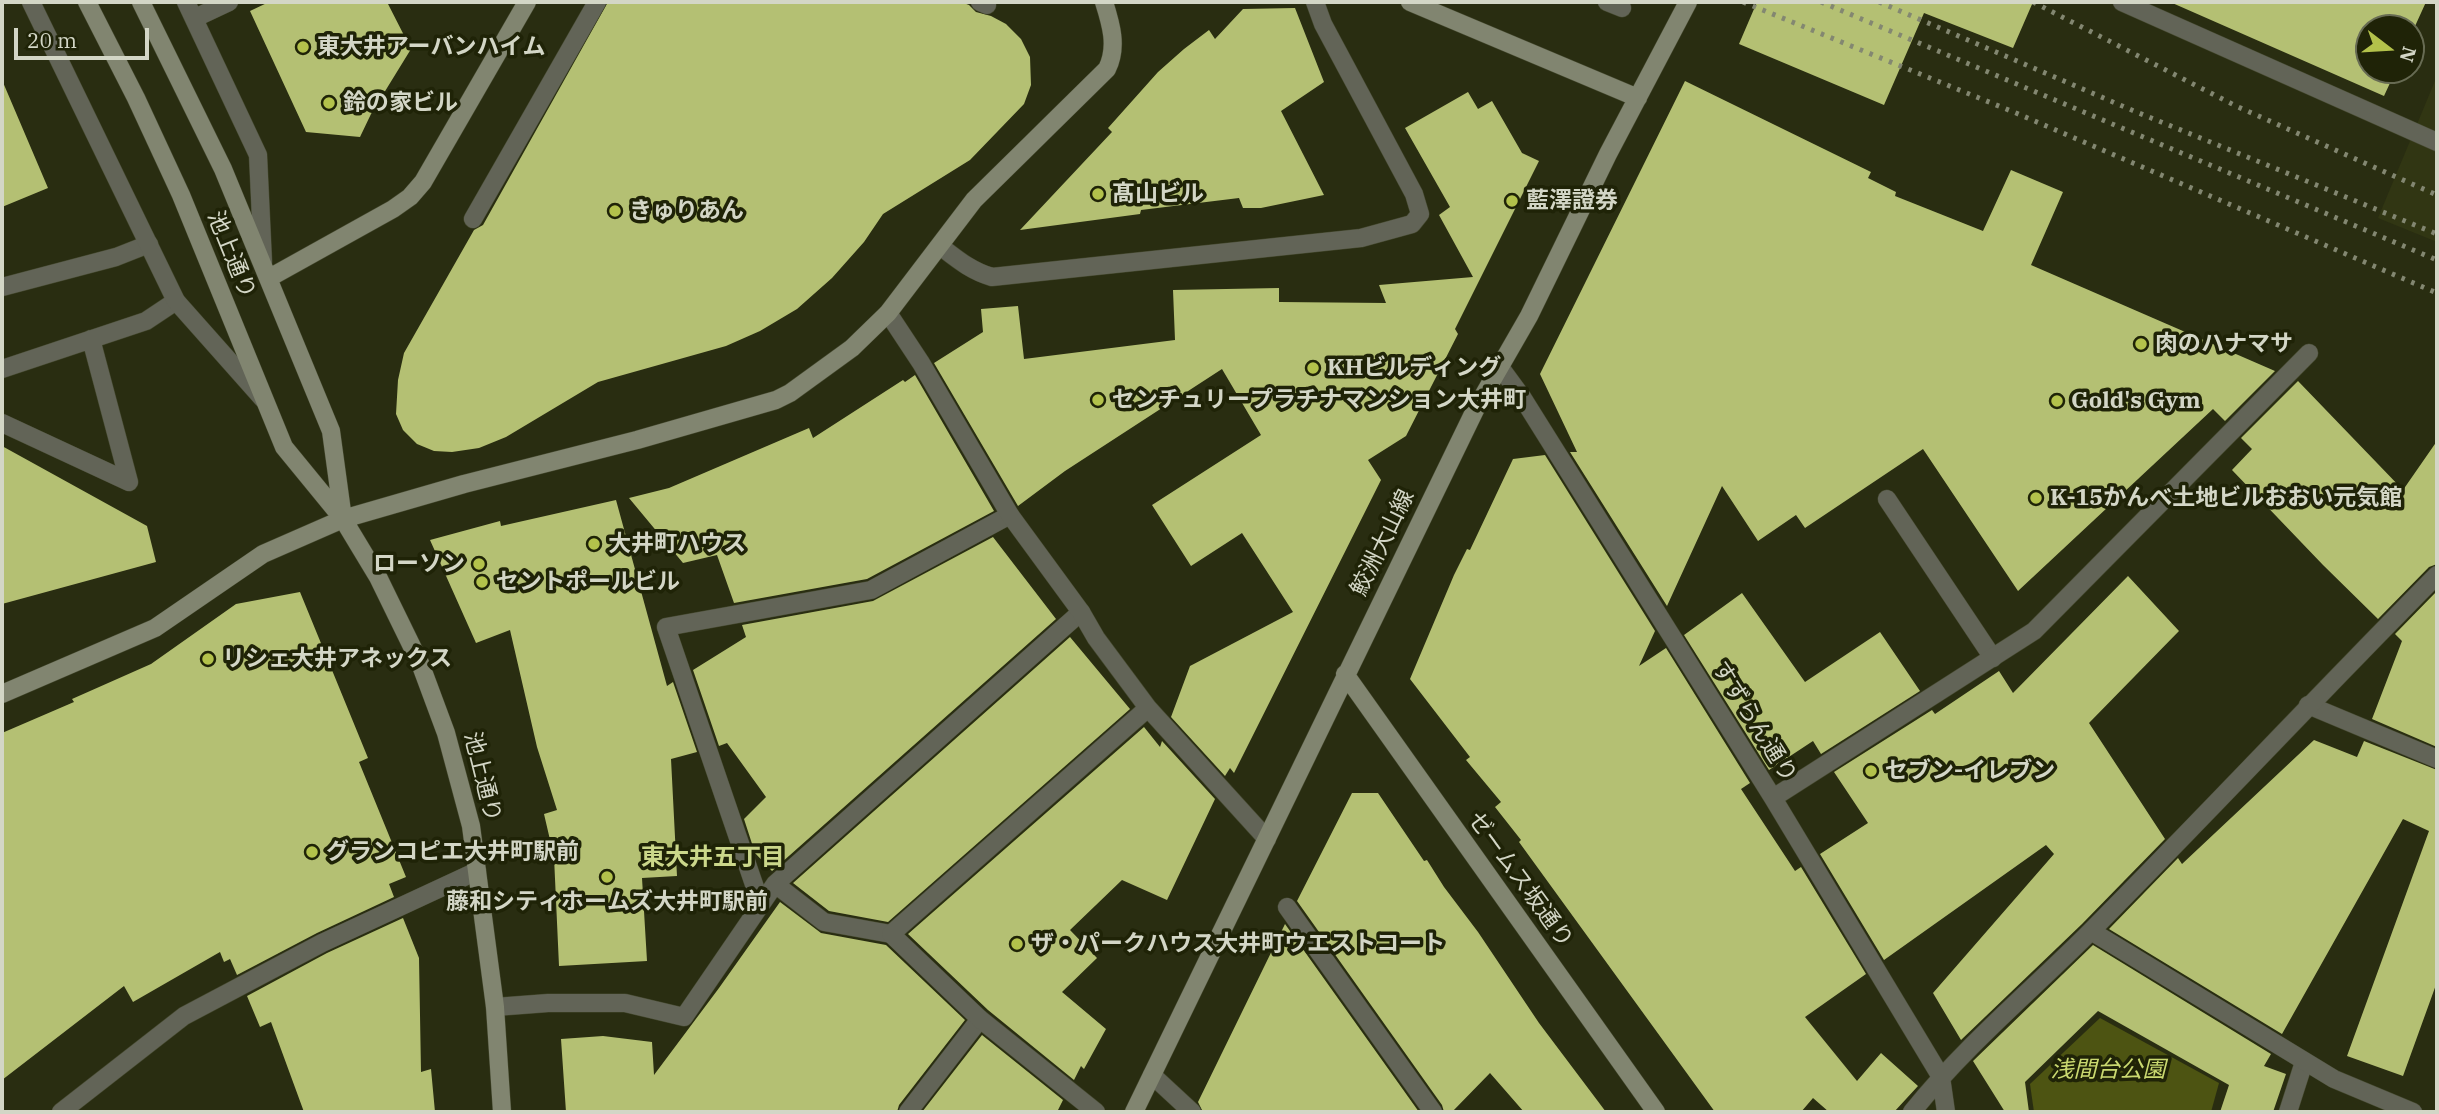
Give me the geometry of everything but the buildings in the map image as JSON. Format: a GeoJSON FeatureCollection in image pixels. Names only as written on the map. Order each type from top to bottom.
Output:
{"type":"FeatureCollection","features":[{"type":"Feature","properties":{"kind":"main road","name":"池上通り"},"geometry":{"type":"LineString","coordinates":[[87,2],[181,195],[284,447],[342,519],[378,577],[420,663],[446,733],[471,826],[495,1007],[502,1112]]}},
{"type":"Feature","properties":{"kind":"main road","name":"池上通り"},"geometry":{"type":"LineString","coordinates":[[141,2],[223,169],[331,430],[342,519]]}},
{"type":"Feature","properties":{"kind":"main road"},"geometry":{"type":"LineString","coordinates":[[266,271],[393,209],[410,197],[423,182],[527,2]]}},
{"type":"Feature","properties":{"kind":"main road"},"geometry":{"type":"LineString","coordinates":[[2,694],[155,628],[263,554],[342,519],[776,400],[803,386],[852,348],[888,313],[974,200],[1107,69],[1113,57],[1113,38],[1104,2]]}},
{"type":"Feature","properties":{"kind":"main road"},"geometry":{"type":"LineString","coordinates":[[1410,2],[1638,99]]}},
{"type":"Feature","properties":{"kind":"main road","name":"鮫洲大山線"},"geometry":{"type":"LineString","coordinates":[[1134,1112],[1475,410],[1529,317],[1686,6]]}},
{"type":"Feature","properties":{"kind":"main road","name":"ゼームス坂通り"},"geometry":{"type":"LineString","coordinates":[[1345,674],[1656,1112]]}},
{"type":"Feature","properties":{"kind":"street"},"geometry":{"type":"LineString","coordinates":[[31,2],[176,301],[265,401]]}},
{"type":"Feature","properties":{"kind":"street"},"geometry":{"type":"LineString","coordinates":[[186,2],[258,155],[266,271]]}},
{"type":"Feature","properties":{"kind":"street"},"geometry":{"type":"LineString","coordinates":[[195,18],[229,2]]}},
{"type":"Feature","properties":{"kind":"street"},"geometry":{"type":"LineString","coordinates":[[473,219],[597,2]]}},
{"type":"Feature","properties":{"kind":"street"},"geometry":{"type":"LineString","coordinates":[[940,246],[977,273],[992,277],[1361,238],[1412,224],[1420,214],[1413,194],[1322,24],[1315,2]]}},
{"type":"Feature","properties":{"kind":"street"},"geometry":{"type":"LineString","coordinates":[[2122,2],[2437,142]]}},
{"type":"Feature","properties":{"kind":"street"},"geometry":{"type":"LineString","coordinates":[[2,287],[116,257],[149,244]]}},
{"type":"Feature","properties":{"kind":"street"},"geometry":{"type":"LineString","coordinates":[[2,369],[146,321],[176,301]]}},
{"type":"Feature","properties":{"kind":"street"},"geometry":{"type":"LineString","coordinates":[[888,313],[921,363],[1010,515],[1081,612],[1096,638],[1148,708],[1267,839]]}},
{"type":"Feature","properties":{"kind":"street"},"geometry":{"type":"LineString","coordinates":[[2,423],[129,482],[91,339]]}},
{"type":"Feature","properties":{"kind":"street"},"geometry":{"type":"LineString","coordinates":[[1773,798],[2034,631],[2309,352]]}},
{"type":"Feature","properties":{"kind":"street","name":"すずらん通り"},"geometry":{"type":"LineString","coordinates":[[1500,367],[1522,397],[1773,798],[1941,1077],[1946,1112]]}},
{"type":"Feature","properties":{"kind":"street"},"geometry":{"type":"LineString","coordinates":[[1887,499],[1993,658]]}},
{"type":"Feature","properties":{"kind":"street"},"geometry":{"type":"LineString","coordinates":[[761,902],[666,627],[871,590],[1010,515]]}},
{"type":"Feature","properties":{"kind":"street"},"geometry":{"type":"LineString","coordinates":[[1912,1112],[1941,1077],[2091,931],[2437,575]]}},
{"type":"Feature","properties":{"kind":"street"},"geometry":{"type":"LineString","coordinates":[[495,1007],[548,1003],[625,1003],[684,1017],[775,884],[1081,612]]}},
{"type":"Feature","properties":{"kind":"street"},"geometry":{"type":"LineString","coordinates":[[2308,705],[2437,759]]}},
{"type":"Feature","properties":{"kind":"street"},"geometry":{"type":"LineString","coordinates":[[891,934],[1148,708]]}},
{"type":"Feature","properties":{"kind":"street"},"geometry":{"type":"LineString","coordinates":[[61,1112],[184,1016],[322,943],[477,871]]}},
{"type":"Feature","properties":{"kind":"street"},"geometry":{"type":"LineString","coordinates":[[775,884],[824,922],[891,934],[980,1019],[1096,1112]]}},
{"type":"Feature","properties":{"kind":"street"},"geometry":{"type":"LineString","coordinates":[[1287,907],[1433,1112]]}},
{"type":"Feature","properties":{"kind":"street"},"geometry":{"type":"LineString","coordinates":[[2091,931],[2334,1079],[2413,1112]]}},
{"type":"Feature","properties":{"kind":"street"},"geometry":{"type":"LineString","coordinates":[[908,1112],[980,1019]]}},
{"type":"Feature","properties":{"kind":"street"},"geometry":{"type":"LineString","coordinates":[[2288,1112],[2304,1062]]}},
{"type":"Feature","properties":{"kind":"street"},"geometry":{"type":"LineString","coordinates":[[1152,1075],[1192,1112]]}},
{"type":"Feature","properties":{"kind":"shaded area"},"geometry":{"type":"Polygon","coordinates":[[[2437,76],[2437,242],[2378,218],[2437,76]]]}},
{"type":"Feature","properties":{"kind":"green space","name":"浅間台公園"},"geometry":{"type":"Polygon","coordinates":[[[2100,1018],[2219,1083],[2211,1112],[2034,1112],[2030,1084],[2100,1018]]]}},
{"type":"Feature","properties":{"kind":"railway"},"geometry":{"type":"LineString","coordinates":[[1743,2],[2016,113],[2437,293]]}},
{"type":"Feature","properties":{"kind":"railway"},"geometry":{"type":"LineString","coordinates":[[1821,2],[2437,260]]}},
{"type":"Feature","properties":{"kind":"railway"},"geometry":{"type":"LineString","coordinates":[[1879,2],[2134,111],[2437,234]]}},
{"type":"Feature","properties":{"kind":"railway"},"geometry":{"type":"LineString","coordinates":[[2033,2],[2236,106],[2437,195]]}},
{"type":"Feature","properties":{"kind":"place","name":"東大井アーバンハイム"},"geometry":{"type":"Point","coordinates":[303,47]}},
{"type":"Feature","properties":{"kind":"place","name":"鈴の家ビル"},"geometry":{"type":"Point","coordinates":[329,103]}},
{"type":"Feature","properties":{"kind":"place","name":"髙山ビル"},"geometry":{"type":"Point","coordinates":[1098,194]}},
{"type":"Feature","properties":{"kind":"place","name":"藍澤證券"},"geometry":{"type":"Point","coordinates":[1512,201]}},
{"type":"Feature","properties":{"kind":"place","name":"きゅりあん"},"geometry":{"type":"Point","coordinates":[615,211]}},
{"type":"Feature","properties":{"kind":"place","name":"肉のハナマサ"},"geometry":{"type":"Point","coordinates":[2141,344]}},
{"type":"Feature","properties":{"kind":"place","name":"KHビルディング"},"geometry":{"type":"Point","coordinates":[1313,368]}},
{"type":"Feature","properties":{"kind":"place","name":"センチュリープラチナマンション大井町"},"geometry":{"type":"Point","coordinates":[1098,400]}},
{"type":"Feature","properties":{"kind":"place","name":"Gold's Gym"},"geometry":{"type":"Point","coordinates":[2057,401]}},
{"type":"Feature","properties":{"kind":"place","name":"K-15かんべ土地ビルおおい元気館"},"geometry":{"type":"Point","coordinates":[2036,498]}},
{"type":"Feature","properties":{"kind":"place","name":"大井町ハウス"},"geometry":{"type":"Point","coordinates":[594,544]}},
{"type":"Feature","properties":{"kind":"place","name":"ローソン"},"geometry":{"type":"Point","coordinates":[479,564]}},
{"type":"Feature","properties":{"kind":"place","name":"セントポールビル"},"geometry":{"type":"Point","coordinates":[482,582]}},
{"type":"Feature","properties":{"kind":"place","name":"リシェ大井アネックス"},"geometry":{"type":"Point","coordinates":[208,659]}},
{"type":"Feature","properties":{"kind":"place","name":"セブン-イレブン"},"geometry":{"type":"Point","coordinates":[1871,771]}},
{"type":"Feature","properties":{"kind":"place","name":"グランコピエ大井町駅前"},"geometry":{"type":"Point","coordinates":[312,852]}},
{"type":"Feature","properties":{"kind":"place","name":"藤和シティホームズ大井町駅前"},"geometry":{"type":"Point","coordinates":[607,877]}},
{"type":"Feature","properties":{"kind":"place","name":"ザ・パークハウス大井町ウエストコート"},"geometry":{"type":"Point","coordinates":[1017,944]}},
{"type":"Feature","properties":{"kind":"district","name":"東大井五丁目"},"geometry":{"type":"Point","coordinates":[713,858]}}]}
